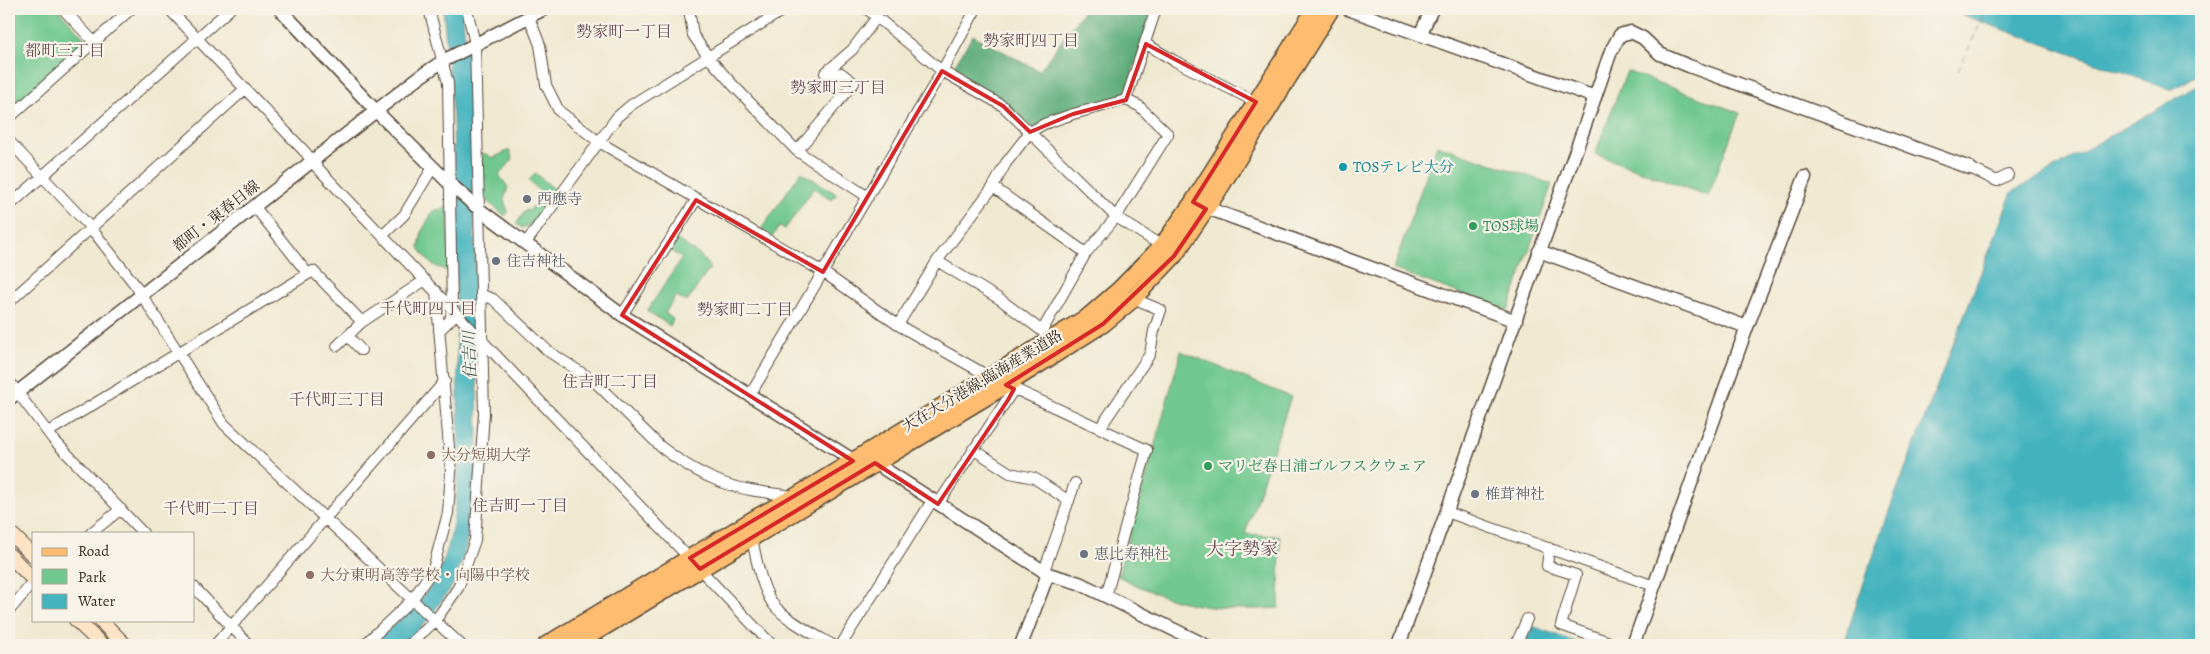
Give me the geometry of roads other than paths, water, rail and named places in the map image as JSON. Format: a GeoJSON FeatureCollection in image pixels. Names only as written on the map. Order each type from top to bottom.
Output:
{"type":"FeatureCollection","features":[{"type":"Feature","properties":{"kind":"main road","name":"大在大分港線;臨海産業道路"},"geometry":{"type":"LineString","coordinates":[[574,645],[796,496],[990,377],[1045,336],[1089,316],[1126,294],[1174,256],[1256,102],[1315,9]]}},
{"type":"Feature","properties":{"kind":"main road","name":"大在大分港線;臨海産業道路"},"geometry":{"type":"LineString","coordinates":[[546,645],[695,563],[752,538],[875,463],[1010,387],[1096,330],[1162,246],[1200,205],[1331,9]]}},
{"type":"Feature","properties":{"kind":"main road"},"geometry":{"type":"LineString","coordinates":[[9,532],[32,554]]}},
{"type":"Feature","properties":{"kind":"main road"},"geometry":{"type":"LineString","coordinates":[[9,555],[32,578]]}},
{"type":"Feature","properties":{"kind":"main road"},"geometry":{"type":"LineString","coordinates":[[78,622],[102,645]]}},
{"type":"Feature","properties":{"kind":"main road"},"geometry":{"type":"LineString","coordinates":[[102,622],[125,645]]}},
{"type":"Feature","properties":{"kind":"street"},"geometry":{"type":"LineString","coordinates":[[63,9],[94,42]]}},
{"type":"Feature","properties":{"kind":"street"},"geometry":{"type":"LineString","coordinates":[[9,118],[131,9]]}},
{"type":"Feature","properties":{"kind":"street"},"geometry":{"type":"LineString","coordinates":[[169,9],[772,645]]}},
{"type":"Feature","properties":{"kind":"street"},"geometry":{"type":"LineString","coordinates":[[9,206],[230,9]]}},
{"type":"Feature","properties":{"kind":"street"},"geometry":{"type":"LineString","coordinates":[[280,9],[377,112],[450,184],[478,209],[622,315],[853,460],[875,463],[1046,572],[1079,583],[1205,645]]}},
{"type":"Feature","properties":{"kind":"street"},"geometry":{"type":"LineString","coordinates":[[429,9],[448,83],[453,309],[451,319],[439,331]]}},
{"type":"Feature","properties":{"kind":"street"},"geometry":{"type":"LineString","coordinates":[[409,645],[458,588],[476,540],[484,413],[481,338],[482,295],[478,209],[475,44],[467,9]]}},
{"type":"Feature","properties":{"kind":"street"},"geometry":{"type":"LineString","coordinates":[[688,9],[693,35],[709,58],[797,151],[868,196]]}},
{"type":"Feature","properties":{"kind":"street"},"geometry":{"type":"LineString","coordinates":[[525,244],[617,117],[631,106],[785,9]]}},
{"type":"Feature","properties":{"kind":"street"},"geometry":{"type":"LineString","coordinates":[[867,9],[942,71],[1004,106],[1116,218],[1162,246]]}},
{"type":"Feature","properties":{"kind":"street"},"geometry":{"type":"LineString","coordinates":[[750,396],[942,71],[976,9]]}},
{"type":"Feature","properties":{"kind":"street"},"geometry":{"type":"LineString","coordinates":[[1126,100],[1156,9]]}},
{"type":"Feature","properties":{"kind":"street"},"geometry":{"type":"LineString","coordinates":[[1348,9],[1595,97]]}},
{"type":"Feature","properties":{"kind":"street"},"geometry":{"type":"LineString","coordinates":[[1420,35],[1432,9]]}},
{"type":"Feature","properties":{"kind":"street"},"geometry":{"type":"LineString","coordinates":[[475,44],[538,11],[540,45],[546,85],[559,111],[599,142],[823,272],[898,325],[990,377]]}},
{"type":"Feature","properties":{"kind":"street"},"geometry":{"type":"LineString","coordinates":[[797,151],[854,83],[841,73],[831,76],[825,73],[852,50],[878,18]]}},
{"type":"Feature","properties":{"kind":"street"},"geometry":{"type":"LineString","coordinates":[[1399,645],[1611,51],[1620,34],[1631,32],[1643,38],[1660,54],[1682,63],[1970,168],[1997,181],[2008,175]]}},
{"type":"Feature","properties":{"kind":"street","name":"都町・東春日線"},"geometry":{"type":"LineString","coordinates":[[13,395],[443,61],[475,44]]}},
{"type":"Feature","properties":{"kind":"street"},"geometry":{"type":"LineString","coordinates":[[1146,44],[1173,60],[1256,102]]}},
{"type":"Feature","properties":{"kind":"street"},"geometry":{"type":"LineString","coordinates":[[9,302],[245,89]]}},
{"type":"Feature","properties":{"kind":"street"},"geometry":{"type":"LineString","coordinates":[[898,325],[937,260],[993,187],[1006,162],[1030,132],[1044,124],[1072,114],[1126,100],[1139,106],[1168,134],[1116,218],[1086,253],[1045,336],[1001,300],[937,260]]}},
{"type":"Feature","properties":{"kind":"street"},"geometry":{"type":"LineString","coordinates":[[9,141],[91,228],[142,294],[224,424],[324,520],[460,645]]}},
{"type":"Feature","properties":{"kind":"street"},"geometry":{"type":"LineString","coordinates":[[382,235],[404,214],[433,166]]}},
{"type":"Feature","properties":{"kind":"street"},"geometry":{"type":"LineString","coordinates":[[1633,645],[1746,327],[1805,177]]}},
{"type":"Feature","properties":{"kind":"street"},"geometry":{"type":"LineString","coordinates":[[993,187],[1086,253]]}},
{"type":"Feature","properties":{"kind":"street"},"geometry":{"type":"LineString","coordinates":[[622,315],[696,200]]}},
{"type":"Feature","properties":{"kind":"street"},"geometry":{"type":"LineString","coordinates":[[1200,205],[1516,321]]}},
{"type":"Feature","properties":{"kind":"street"},"geometry":{"type":"LineString","coordinates":[[254,207],[308,274]]}},
{"type":"Feature","properties":{"kind":"street"},"geometry":{"type":"LineString","coordinates":[[1539,251],[1746,327]]}},
{"type":"Feature","properties":{"kind":"street"},"geometry":{"type":"LineString","coordinates":[[48,432],[313,271],[362,322]]}},
{"type":"Feature","properties":{"kind":"street"},"geometry":{"type":"LineString","coordinates":[[337,346],[362,322],[425,280]]}},
{"type":"Feature","properties":{"kind":"street"},"geometry":{"type":"LineString","coordinates":[[364,645],[413,601],[433,569],[448,512],[451,472],[436,292]]}},
{"type":"Feature","properties":{"kind":"street"},"geometry":{"type":"LineString","coordinates":[[1100,428],[1150,354],[1154,331],[1161,310],[1126,294]]}},
{"type":"Feature","properties":{"kind":"street"},"geometry":{"type":"LineString","coordinates":[[482,295],[492,298],[548,351],[594,380],[670,454],[723,483],[796,496]]}},
{"type":"Feature","properties":{"kind":"street"},"geometry":{"type":"LineString","coordinates":[[348,336],[361,350]]}},
{"type":"Feature","properties":{"kind":"street"},"geometry":{"type":"LineString","coordinates":[[9,381],[13,395],[142,532]]}},
{"type":"Feature","properties":{"kind":"street"},"geometry":{"type":"LineString","coordinates":[[215,645],[444,381]]}},
{"type":"Feature","properties":{"kind":"street"},"geometry":{"type":"LineString","coordinates":[[840,645],[973,449],[1010,387],[1147,450],[1106,596]]}},
{"type":"Feature","properties":{"kind":"street"},"geometry":{"type":"LineString","coordinates":[[973,449],[1010,473],[1034,478],[1069,501]]}},
{"type":"Feature","properties":{"kind":"street"},"geometry":{"type":"LineString","coordinates":[[1021,645],[1075,483]]}},
{"type":"Feature","properties":{"kind":"street"},"geometry":{"type":"LineString","coordinates":[[92,532],[121,509]]}},
{"type":"Feature","properties":{"kind":"street"},"geometry":{"type":"LineString","coordinates":[[1447,512],[1654,586]]}},
{"type":"Feature","properties":{"kind":"street"},"geometry":{"type":"LineString","coordinates":[[752,538],[760,573],[773,604],[799,625],[833,645]]}},
{"type":"Feature","properties":{"kind":"street"},"geometry":{"type":"LineString","coordinates":[[1549,548],[1547,566],[1576,575],[1561,625],[1609,642],[1608,645]]}},
{"type":"Feature","properties":{"kind":"street"},"geometry":{"type":"LineString","coordinates":[[9,611],[32,582]]}},
{"type":"Feature","properties":{"kind":"street"},"geometry":{"type":"LineString","coordinates":[[195,588],[248,645]]}},
{"type":"Feature","properties":{"kind":"street"},"geometry":{"type":"LineString","coordinates":[[1516,645],[1527,618]]}},
{"type":"Feature","properties":{"kind":"water","name":"住吉川"},"geometry":{"type":"Polygon","coordinates":[[[443,9],[462,9],[470,81],[478,456],[472,514],[464,555],[453,585],[426,622],[402,645],[371,645],[414,606],[435,579],[447,550],[456,502],[459,455],[453,119],[443,9]]]}},
{"type":"Feature","properties":{"kind":"water"},"geometry":{"type":"Polygon","coordinates":[[[1946,9],[2201,9],[2201,73],[2171,90],[1946,9]]]}},
{"type":"Feature","properties":{"kind":"water"},"geometry":{"type":"Polygon","coordinates":[[[2201,84],[2201,645],[1844,645],[1893,500],[2012,192],[2201,84]]]}},
{"type":"Feature","properties":{"kind":"water"},"geometry":{"type":"Polygon","coordinates":[[[1532,626],[1584,645],[1525,645],[1532,626]]]}},
{"type":"Feature","properties":{"kind":"place","name":"TOSテレビ大分"},"geometry":{"type":"Point","coordinates":[1343,167]}},
{"type":"Feature","properties":{"kind":"place","name":"西應寺"},"geometry":{"type":"Point","coordinates":[527,199]}},
{"type":"Feature","properties":{"kind":"place","name":"TOS球場"},"geometry":{"type":"Point","coordinates":[1473,226]}},
{"type":"Feature","properties":{"kind":"place","name":"住吉神社"},"geometry":{"type":"Point","coordinates":[496,261]}},
{"type":"Feature","properties":{"kind":"place","name":"大分短期大学"},"geometry":{"type":"Point","coordinates":[431,455]}},
{"type":"Feature","properties":{"kind":"place","name":"マリゼ春日浦ゴルフスクウェア"},"geometry":{"type":"Point","coordinates":[1208,466]}},
{"type":"Feature","properties":{"kind":"place","name":"椎茸神社"},"geometry":{"type":"Point","coordinates":[1475,494]}},
{"type":"Feature","properties":{"kind":"place","name":"恵比寿神社"},"geometry":{"type":"Point","coordinates":[1084,554]}},
{"type":"Feature","properties":{"kind":"place","name":"大分東明高等学校・向陽中学校"},"geometry":{"type":"Point","coordinates":[310,575]}},
{"type":"Feature","properties":{"kind":"district","name":"勢家町一丁目"},"geometry":{"type":"Point","coordinates":[624,31]}},
{"type":"Feature","properties":{"kind":"district","name":"勢家町四丁目"},"geometry":{"type":"Point","coordinates":[1031,40]}},
{"type":"Feature","properties":{"kind":"district","name":"都町三丁目"},"geometry":{"type":"Point","coordinates":[65,50]}},
{"type":"Feature","properties":{"kind":"district","name":"勢家町三丁目"},"geometry":{"type":"Point","coordinates":[838,87]}},
{"type":"Feature","properties":{"kind":"district","name":"千代町四丁目"},"geometry":{"type":"Point","coordinates":[428,308]}},
{"type":"Feature","properties":{"kind":"district","name":"勢家町二丁目"},"geometry":{"type":"Point","coordinates":[745,309]}},
{"type":"Feature","properties":{"kind":"district","name":"住吉町二丁目"},"geometry":{"type":"Point","coordinates":[610,381]}},
{"type":"Feature","properties":{"kind":"district","name":"千代町三丁目"},"geometry":{"type":"Point","coordinates":[337,399]}},
{"type":"Feature","properties":{"kind":"district","name":"住吉町一丁目"},"geometry":{"type":"Point","coordinates":[520,505]}},
{"type":"Feature","properties":{"kind":"district","name":"千代町二丁目"},"geometry":{"type":"Point","coordinates":[211,508]}},
{"type":"Feature","properties":{"kind":"district","name":"大字勢家"},"geometry":{"type":"Point","coordinates":[1242,549]}}]}
